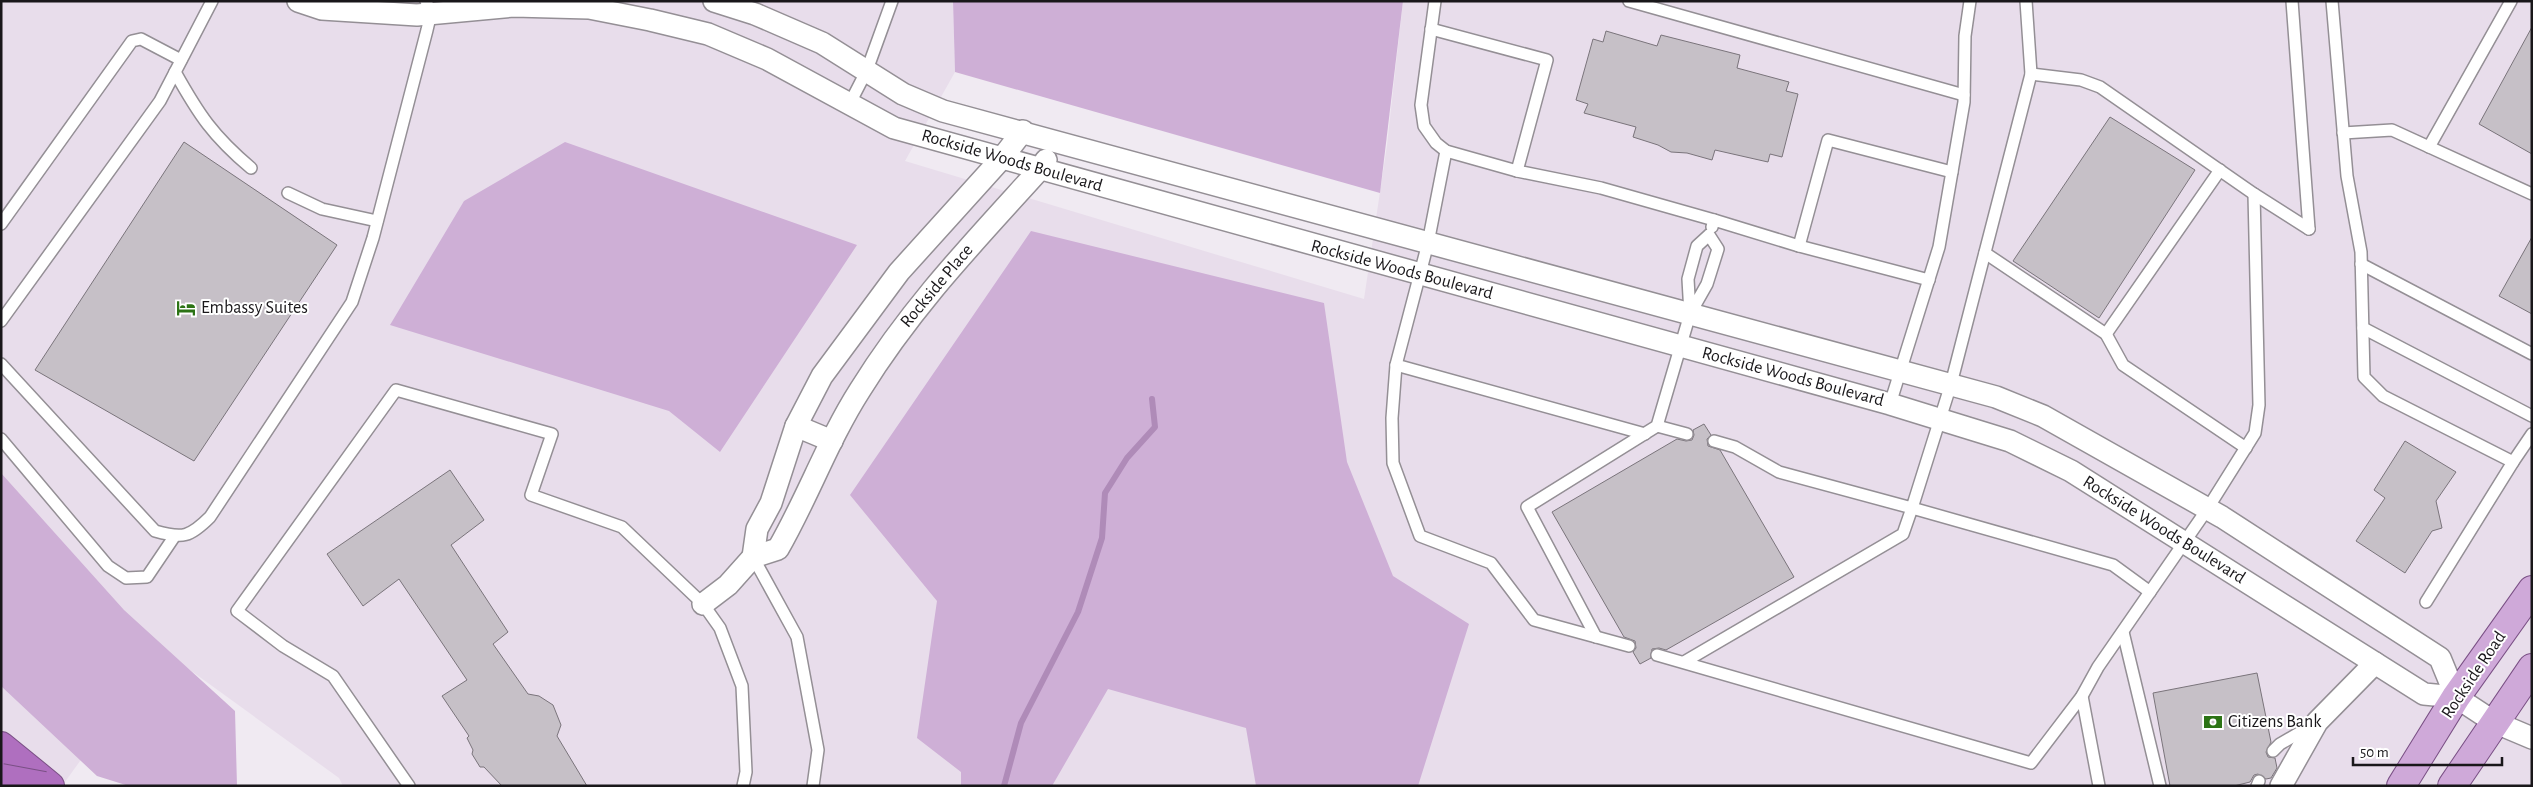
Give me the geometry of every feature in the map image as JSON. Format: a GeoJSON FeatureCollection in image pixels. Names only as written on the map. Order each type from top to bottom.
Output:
{"type":"FeatureCollection","features":[{"type":"Feature","properties":{"kind":"highway"},"geometry":{"type":"LineString","coordinates":[[1,746],[50,786]]}},
{"type":"Feature","properties":{"kind":"highway"},"geometry":{"type":"LineString","coordinates":[[1,755],[29,786]]}},
{"type":"Feature","properties":{"kind":"highway"},"geometry":{"type":"LineString","coordinates":[[1,778],[44,786]]}},
{"type":"Feature","properties":{"kind":"main road","name":"Rockside Road"},"geometry":{"type":"LineString","coordinates":[[2402,786],[2456,697],[2532,590]]}},
{"type":"Feature","properties":{"kind":"main road"},"geometry":{"type":"LineString","coordinates":[[2452,786],[2532,668]]}},
{"type":"Feature","properties":{"kind":"street","name":"Rockside Woods Boulevard"},"geometry":{"type":"LineString","coordinates":[[298,1],[322,9],[592,5],[708,34],[767,59],[850,102],[894,128],[1890,404],[2010,440],[2070,471],[2424,694],[2456,697],[2494,722],[2532,738]]}},
{"type":"Feature","properties":{"kind":"street","name":"Rockside Woods Boulevard"},"geometry":{"type":"LineString","coordinates":[[714,1],[755,14],[822,43],[904,94],[943,111],[1023,131],[1056,142],[1996,396],[2043,416],[2208,508],[2440,658],[2456,697]]}},
{"type":"Feature","properties":{"kind":"street"},"geometry":{"type":"LineString","coordinates":[[703,604],[728,585],[753,557],[757,529],[770,503],[796,426],[822,376],[863,318],[940,225],[1002,158],[1023,131]]}},
{"type":"Feature","properties":{"kind":"street","name":"Rockside Place"},"geometry":{"type":"LineString","coordinates":[[753,557],[778,549],[798,514],[832,441],[858,392],[905,322],[946,272],[1040,169],[1056,142]]}},
{"type":"Feature","properties":{"kind":"street"},"geometry":{"type":"LineString","coordinates":[[796,426],[832,441]]}},
{"type":"Feature","properties":{"kind":"street"},"geometry":{"type":"LineString","coordinates":[[2281,786],[2317,722],[2375,663]]}},
{"type":"Feature","properties":{"kind":"lane"},"geometry":{"type":"LineString","coordinates":[[1,321],[160,101],[212,1]]}},
{"type":"Feature","properties":{"kind":"lane"},"geometry":{"type":"LineString","coordinates":[[850,102],[867,70],[892,1]]}},
{"type":"Feature","properties":{"kind":"lane"},"geometry":{"type":"LineString","coordinates":[[1435,1],[1422,112],[1424,126],[1436,143],[1446,150],[1517,171],[1601,188],[1799,246],[1929,280]]}},
{"type":"Feature","properties":{"kind":"lane"},"geometry":{"type":"LineString","coordinates":[[1629,1],[1964,95]]}},
{"type":"Feature","properties":{"kind":"lane"},"geometry":{"type":"LineString","coordinates":[[1890,404],[1939,247],[1964,95],[1965,36],[1970,1]]}},
{"type":"Feature","properties":{"kind":"lane"},"geometry":{"type":"LineString","coordinates":[[1684,662],[1903,534],[1951,384],[2031,74],[2026,1]]}},
{"type":"Feature","properties":{"kind":"lane"},"geometry":{"type":"LineString","coordinates":[[2031,74],[2081,80],[2100,87],[2254,194],[2310,229],[2292,1]]}},
{"type":"Feature","properties":{"kind":"lane"},"geometry":{"type":"LineString","coordinates":[[2332,1],[2344,133],[2361,264],[2364,377],[2383,396],[2514,462]]}},
{"type":"Feature","properties":{"kind":"lane"},"geometry":{"type":"LineString","coordinates":[[2429,147],[2511,1]]}},
{"type":"Feature","properties":{"kind":"lane"},"geometry":{"type":"LineString","coordinates":[[1,364],[155,531],[174,537],[193,534],[210,516],[333,335],[352,302],[378,221],[428,7]]}},
{"type":"Feature","properties":{"kind":"lane"},"geometry":{"type":"LineString","coordinates":[[1431,29],[1547,60],[1517,171]]}},
{"type":"Feature","properties":{"kind":"lane"},"geometry":{"type":"LineString","coordinates":[[1,224],[132,41],[141,39],[181,60]]}},
{"type":"Feature","properties":{"kind":"lane"},"geometry":{"type":"LineString","coordinates":[[175,72],[200,116],[221,143],[251,168]]}},
{"type":"Feature","properties":{"kind":"lane"},"geometry":{"type":"LineString","coordinates":[[2344,133],[2392,130],[2532,194]]}},
{"type":"Feature","properties":{"kind":"lane"},"geometry":{"type":"LineString","coordinates":[[1799,246],[1828,140],[1952,172]]}},
{"type":"Feature","properties":{"kind":"lane"},"geometry":{"type":"LineString","coordinates":[[1446,150],[1428,243],[1396,365],[1392,418],[1394,463],[1420,536],[1492,563],[1534,620],[1629,646]]}},
{"type":"Feature","properties":{"kind":"lane"},"geometry":{"type":"LineString","coordinates":[[2106,334],[2220,170]]}},
{"type":"Feature","properties":{"kind":"lane"},"geometry":{"type":"LineString","coordinates":[[288,193],[322,208],[378,221]]}},
{"type":"Feature","properties":{"kind":"lane"},"geometry":{"type":"LineString","coordinates":[[1657,655],[2031,763],[2082,696],[2098,667],[2208,508],[2255,433],[2259,405],[2254,194]]}},
{"type":"Feature","properties":{"kind":"lane"},"geometry":{"type":"LineString","coordinates":[[1690,314],[1688,279],[1697,246],[1709,236],[1714,220]]}},
{"type":"Feature","properties":{"kind":"lane"},"geometry":{"type":"LineString","coordinates":[[1596,637],[1527,507],[1658,426],[1690,314],[1708,284],[1718,249],[1709,236]]}},
{"type":"Feature","properties":{"kind":"lane"},"geometry":{"type":"LineString","coordinates":[[1985,252],[2106,334],[2123,365],[2246,448]]}},
{"type":"Feature","properties":{"kind":"lane"},"geometry":{"type":"LineString","coordinates":[[2361,264],[2532,354]]}},
{"type":"Feature","properties":{"kind":"lane"},"geometry":{"type":"LineString","coordinates":[[2363,328],[2532,416]]}},
{"type":"Feature","properties":{"kind":"lane"},"geometry":{"type":"LineString","coordinates":[[1396,365],[1645,434]]}},
{"type":"Feature","properties":{"kind":"lane"},"geometry":{"type":"LineString","coordinates":[[409,786],[333,676],[283,646],[237,611],[396,390],[552,434],[531,495],[622,526],[703,604],[720,628],[742,686],[746,772],[743,786]]}},
{"type":"Feature","properties":{"kind":"lane"},"geometry":{"type":"LineString","coordinates":[[1658,426],[1687,434]]}},
{"type":"Feature","properties":{"kind":"lane"},"geometry":{"type":"LineString","coordinates":[[2426,602],[2532,434]]}},
{"type":"Feature","properties":{"kind":"lane"},"geometry":{"type":"LineString","coordinates":[[1,439],[108,566],[126,578],[147,577],[174,537]]}},
{"type":"Feature","properties":{"kind":"lane"},"geometry":{"type":"LineString","coordinates":[[1714,441],[1735,446],[1779,472],[2113,565],[2150,592]]}},
{"type":"Feature","properties":{"kind":"lane"},"geometry":{"type":"LineString","coordinates":[[753,557],[797,637],[818,750],[813,786]]}},
{"type":"Feature","properties":{"kind":"lane"},"geometry":{"type":"LineString","coordinates":[[2123,632],[2160,786]]}},
{"type":"Feature","properties":{"kind":"lane"},"geometry":{"type":"LineString","coordinates":[[2082,696],[2099,786]]}},
{"type":"Feature","properties":{"kind":"lane"},"geometry":{"type":"LineString","coordinates":[[2273,751],[2280,744],[2317,722]]}},
{"type":"Feature","properties":{"kind":"shaded area"},"geometry":{"type":"Polygon","coordinates":[[[1,1],[953,1],[955,72],[905,161],[1364,299],[1387,145],[1403,1],[2532,1],[2532,786],[343,786],[339,778],[161,649],[62,786],[1,755],[1,1]]]}},
{"type":"Feature","properties":{"kind":"shaded area"},"geometry":{"type":"Polygon","coordinates":[[[953,1],[1403,1],[1380,193],[955,72],[953,1]]]}},
{"type":"Feature","properties":{"kind":"shaded area"},"geometry":{"type":"Polygon","coordinates":[[[565,142],[857,245],[720,452],[669,411],[390,325],[464,201],[565,142]]]}},
{"type":"Feature","properties":{"kind":"shaded area"},"geometry":{"type":"Polygon","coordinates":[[[1031,231],[1324,303],[1347,462],[1393,576],[1469,624],[1418,786],[1256,786],[1246,728],[1108,689],[1052,786],[961,786],[961,772],[917,738],[937,601],[850,495],[1031,231]]]}},
{"type":"Feature","properties":{"kind":"shaded area"},"geometry":{"type":"Polygon","coordinates":[[[1,473],[124,610],[235,711],[237,786],[129,786],[97,776],[1,686],[1,473]]]}},
{"type":"Feature","properties":{"kind":"building"},"geometry":{"type":"Polygon","coordinates":[[[2532,27],[2532,154],[2479,124],[2532,27]]]}},
{"type":"Feature","properties":{"kind":"building"},"geometry":{"type":"Polygon","coordinates":[[[1606,31],[1657,46],[1661,35],[1740,55],[1737,68],[1789,82],[1786,91],[1798,94],[1782,157],[1770,154],[1768,162],[1715,150],[1712,160],[1687,153],[1671,152],[1658,145],[1633,137],[1636,127],[1584,113],[1588,104],[1576,100],[1593,39],[1603,42],[1606,31]]]}},
{"type":"Feature","properties":{"kind":"building"},"geometry":{"type":"Polygon","coordinates":[[[2110,117],[2195,170],[2099,318],[2013,261],[2110,117]]]}},
{"type":"Feature","properties":{"kind":"building","name":"Embassy Suites"},"geometry":{"type":"Polygon","coordinates":[[[184,142],[337,245],[194,461],[35,370],[184,142]]]}},
{"type":"Feature","properties":{"kind":"building"},"geometry":{"type":"Polygon","coordinates":[[[2532,237],[2532,314],[2499,296],[2532,237]]]}},
{"type":"Feature","properties":{"kind":"building"},"geometry":{"type":"Polygon","coordinates":[[[1704,424],[1711,435],[1707,439],[1708,446],[1720,450],[1794,577],[1666,650],[1652,649],[1651,658],[1640,664],[1633,652],[1636,648],[1635,641],[1624,637],[1552,512],[1677,439],[1692,440],[1693,430],[1704,424]]]}},
{"type":"Feature","properties":{"kind":"building"},"geometry":{"type":"Polygon","coordinates":[[[2405,441],[2456,472],[2436,501],[2442,528],[2432,531],[2405,573],[2356,541],[2385,498],[2374,490],[2405,441]]]}},
{"type":"Feature","properties":{"kind":"building"},"geometry":{"type":"Polygon","coordinates":[[[450,470],[484,520],[451,545],[508,632],[493,644],[528,694],[539,696],[553,705],[561,725],[557,736],[587,786],[502,786],[484,767],[480,767],[472,754],[473,750],[467,738],[469,736],[442,696],[467,680],[399,579],[363,606],[327,554],[450,470]]]}},
{"type":"Feature","properties":{"kind":"building","name":"Citizens Bank"},"geometry":{"type":"Polygon","coordinates":[[[2257,673],[2271,742],[2266,752],[2268,757],[2275,758],[2277,768],[2271,778],[2266,779],[2258,774],[2254,775],[2250,782],[2234,786],[2170,786],[2153,693],[2257,673]]]}},
{"type":"Feature","properties":{"kind":"waterway"},"geometry":{"type":"LineString","coordinates":[[1004,786],[1021,723],[1078,612],[1102,538],[1105,493],[1127,458],[1155,427],[1152,399]]}},
{"type":"Feature","properties":{"kind":"place","name":"Embassy Suites"},"geometry":{"type":"Point","coordinates":[186,308]}},
{"type":"Feature","properties":{"kind":"place","name":"Citizens Bank"},"geometry":{"type":"Point","coordinates":[2213,722]}}]}
